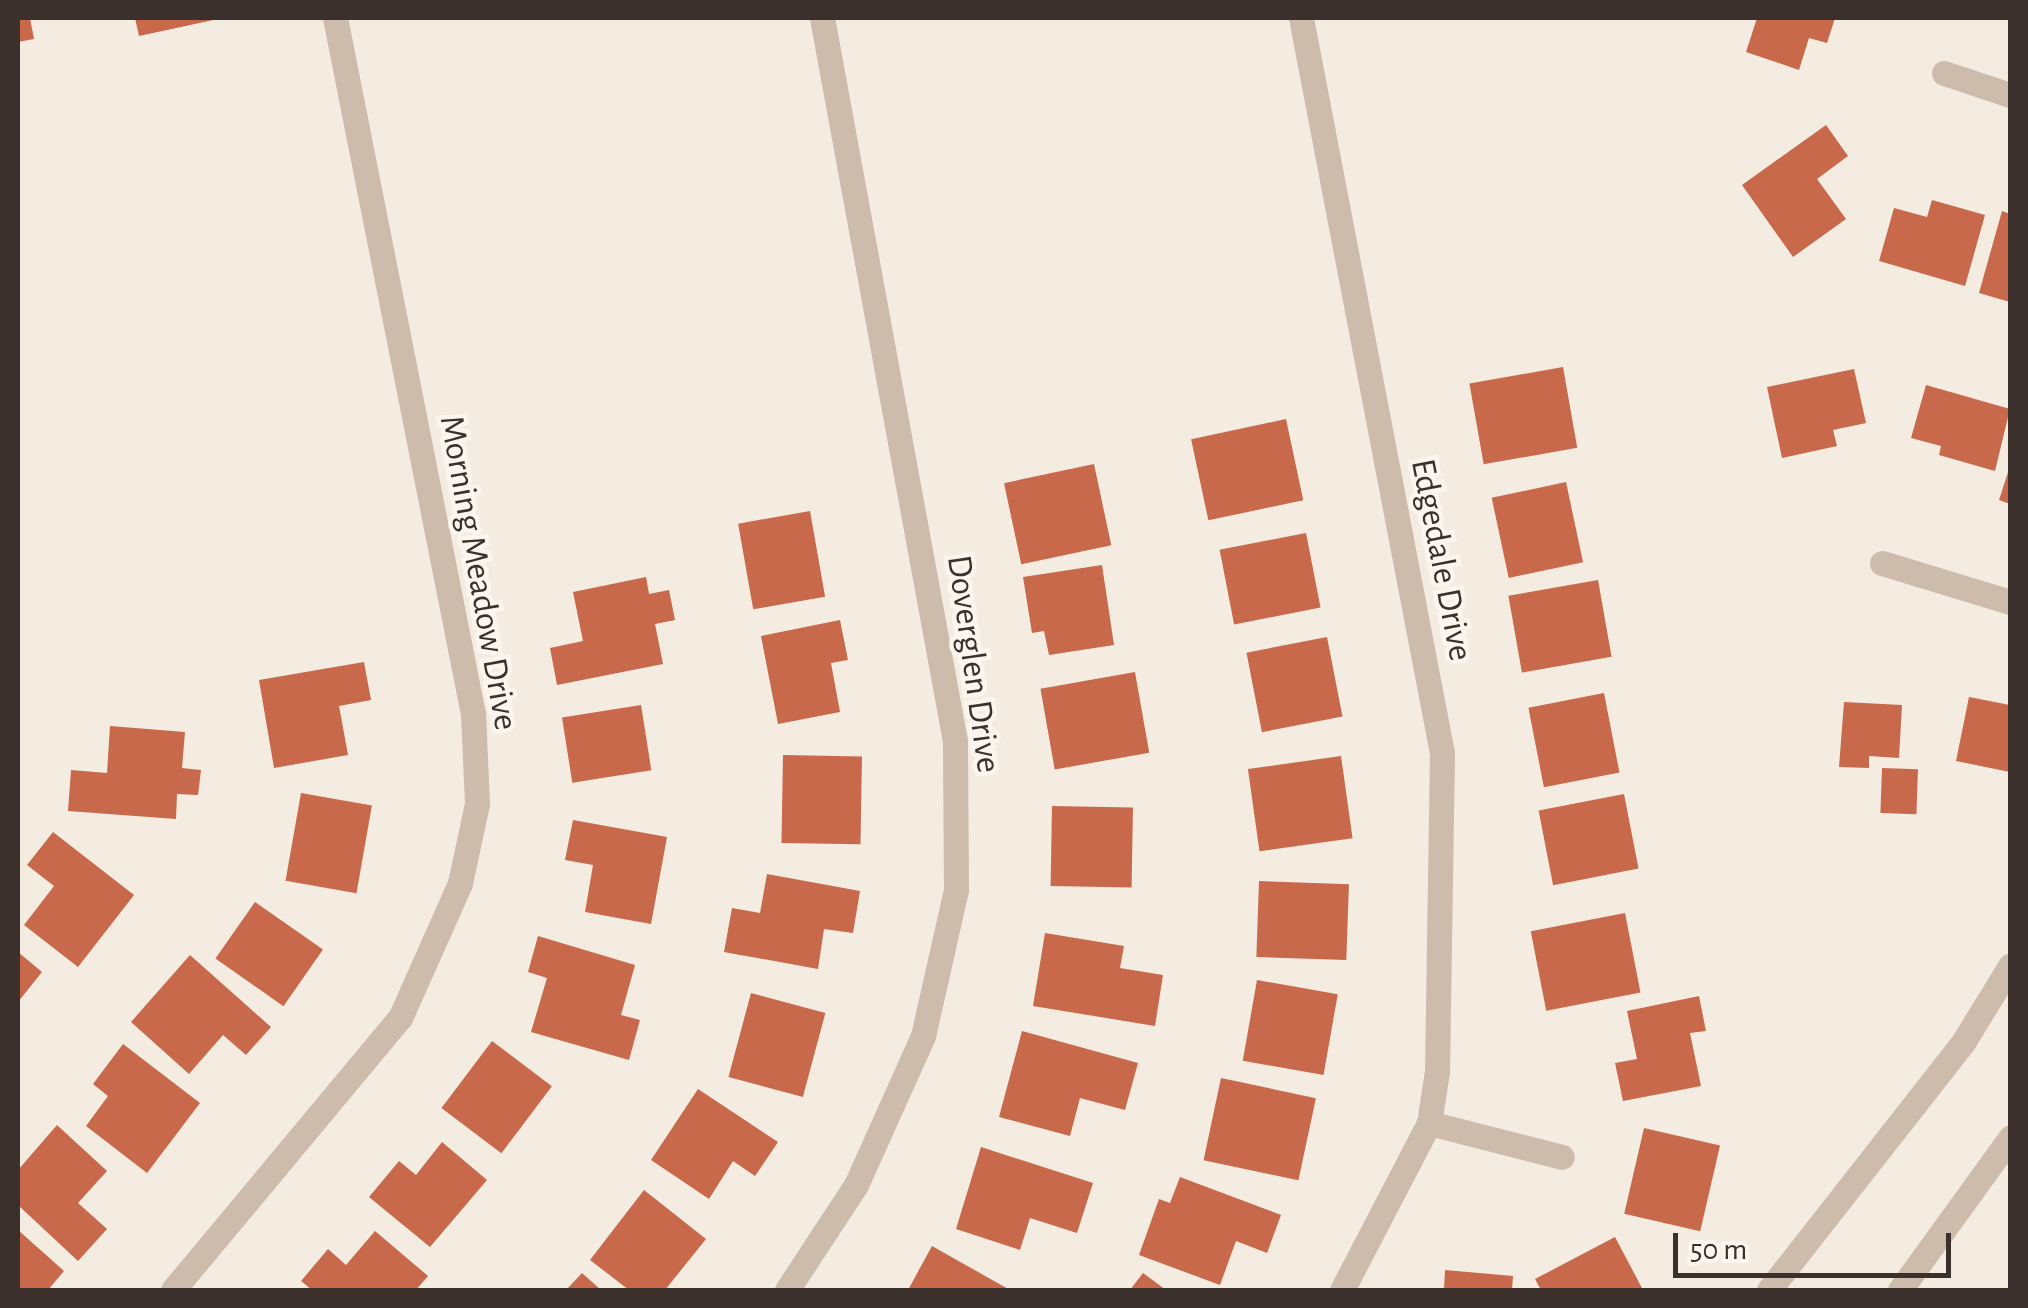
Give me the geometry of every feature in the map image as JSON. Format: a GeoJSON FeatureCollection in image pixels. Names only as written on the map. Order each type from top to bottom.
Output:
{"type":"FeatureCollection","features":[{"type":"Feature","properties":{"kind":"street","name":"Morning Meadow Drive"},"geometry":{"type":"LineString","coordinates":[[172,1290],[400,1018],[460,883],[477,804],[474,714],[335,18]]}},
{"type":"Feature","properties":{"kind":"street","name":"Doverglen Drive"},"geometry":{"type":"LineString","coordinates":[[787,1290],[856,1185],[923,1036],[956,890],[955,741],[822,18]]}},
{"type":"Feature","properties":{"kind":"street","name":"Edgedale Drive"},"geometry":{"type":"LineString","coordinates":[[1301,18],[1442,753],[1436,1072],[1429,1122],[1342,1290]]}},
{"type":"Feature","properties":{"kind":"street"},"geometry":{"type":"LineString","coordinates":[[1944,72],[2010,95]]}},
{"type":"Feature","properties":{"kind":"street"},"geometry":{"type":"LineString","coordinates":[[1882,562],[2010,602]]}},
{"type":"Feature","properties":{"kind":"street"},"geometry":{"type":"LineString","coordinates":[[1769,1290],[1964,1041],[2010,966]]}},
{"type":"Feature","properties":{"kind":"street"},"geometry":{"type":"LineString","coordinates":[[1429,1122],[1562,1156]]}},
{"type":"Feature","properties":{"kind":"street"},"geometry":{"type":"LineString","coordinates":[[1900,1290],[2010,1138]]}},
{"type":"Feature","properties":{"kind":"building"},"geometry":{"type":"Polygon","coordinates":[[[18,18],[30,18],[34,39],[18,42],[18,18]]]}},
{"type":"Feature","properties":{"kind":"building"},"geometry":{"type":"Polygon","coordinates":[[[135,18],[218,18],[218,19],[139,36],[135,18]]]}},
{"type":"Feature","properties":{"kind":"building"},"geometry":{"type":"Polygon","coordinates":[[[1757,18],[1835,18],[1827,43],[1809,38],[1799,70],[1746,52],[1757,18]]]}},
{"type":"Feature","properties":{"kind":"building"},"geometry":{"type":"Polygon","coordinates":[[[1826,125],[1848,156],[1817,179],[1846,219],[1793,257],[1742,185],[1826,125]]]}},
{"type":"Feature","properties":{"kind":"building"},"geometry":{"type":"Polygon","coordinates":[[[1932,200],[1985,215],[1965,286],[1879,261],[1894,208],[1927,217],[1932,200]]]}},
{"type":"Feature","properties":{"kind":"building"},"geometry":{"type":"Polygon","coordinates":[[[2002,211],[2010,214],[2010,302],[1979,293],[2002,211]]]}},
{"type":"Feature","properties":{"kind":"building"},"geometry":{"type":"Polygon","coordinates":[[[1563,367],[1577,448],[1484,464],[1469,383],[1563,367]]]}},
{"type":"Feature","properties":{"kind":"building"},"geometry":{"type":"Polygon","coordinates":[[[1854,369],[1866,423],[1833,430],[1837,446],[1782,458],[1767,387],[1854,369]]]}},
{"type":"Feature","properties":{"kind":"building"},"geometry":{"type":"Polygon","coordinates":[[[1926,385],[2010,409],[1995,471],[1939,455],[1941,446],[1911,438],[1926,385]]]}},
{"type":"Feature","properties":{"kind":"building"},"geometry":{"type":"Polygon","coordinates":[[[1286,419],[1303,500],[1208,520],[1191,439],[1286,419]]]}},
{"type":"Feature","properties":{"kind":"building"},"geometry":{"type":"Polygon","coordinates":[[[1094,464],[1111,545],[1021,564],[1004,483],[1094,464]]]}},
{"type":"Feature","properties":{"kind":"building"},"geometry":{"type":"Polygon","coordinates":[[[2010,466],[2010,504],[1999,500],[2010,466]]]}},
{"type":"Feature","properties":{"kind":"building"},"geometry":{"type":"Polygon","coordinates":[[[1566,482],[1583,562],[1509,578],[1492,498],[1566,482]]]}},
{"type":"Feature","properties":{"kind":"building"},"geometry":{"type":"Polygon","coordinates":[[[810,511],[825,597],[753,609],[738,524],[810,511]]]}},
{"type":"Feature","properties":{"kind":"building"},"geometry":{"type":"Polygon","coordinates":[[[1306,533],[1321,608],[1234,624],[1220,550],[1306,533]]]}},
{"type":"Feature","properties":{"kind":"building"},"geometry":{"type":"Polygon","coordinates":[[[1102,565],[1114,645],[1049,655],[1044,631],[1032,633],[1023,577],[1102,565]]]}},
{"type":"Feature","properties":{"kind":"building"},"geometry":{"type":"Polygon","coordinates":[[[646,577],[649,594],[669,590],[675,620],[655,624],[663,664],[557,685],[550,648],[583,641],[573,592],[646,577]]]}},
{"type":"Feature","properties":{"kind":"building"},"geometry":{"type":"Polygon","coordinates":[[[1598,580],[1612,657],[1522,673],[1508,596],[1598,580]]]}},
{"type":"Feature","properties":{"kind":"building"},"geometry":{"type":"Polygon","coordinates":[[[840,620],[848,660],[831,663],[840,712],[778,724],[761,636],[840,620]]]}},
{"type":"Feature","properties":{"kind":"building"},"geometry":{"type":"Polygon","coordinates":[[[1327,637],[1342,717],[1262,732],[1247,653],[1327,637]]]}},
{"type":"Feature","properties":{"kind":"building"},"geometry":{"type":"Polygon","coordinates":[[[364,662],[371,700],[339,706],[348,755],[274,768],[259,680],[364,662]]]}},
{"type":"Feature","properties":{"kind":"building"},"geometry":{"type":"Polygon","coordinates":[[[1135,672],[1149,753],[1055,769],[1040,689],[1135,672]]]}},
{"type":"Feature","properties":{"kind":"building"},"geometry":{"type":"Polygon","coordinates":[[[1604,693],[1619,773],[1544,787],[1528,708],[1604,693]]]}},
{"type":"Feature","properties":{"kind":"building"},"geometry":{"type":"Polygon","coordinates":[[[1969,697],[2010,705],[2010,772],[1956,761],[1969,697]]]}},
{"type":"Feature","properties":{"kind":"building"},"geometry":{"type":"Polygon","coordinates":[[[1844,702],[1902,705],[1899,758],[1869,756],[1869,768],[1839,767],[1844,702]]]}},
{"type":"Feature","properties":{"kind":"building"},"geometry":{"type":"Polygon","coordinates":[[[641,705],[651,770],[572,783],[562,718],[641,705]]]}},
{"type":"Feature","properties":{"kind":"building"},"geometry":{"type":"Polygon","coordinates":[[[110,726],[185,732],[182,768],[201,770],[198,795],[177,794],[176,819],[68,811],[71,770],[107,773],[110,726]]]}},
{"type":"Feature","properties":{"kind":"building"},"geometry":{"type":"Polygon","coordinates":[[[783,755],[862,756],[860,844],[781,843],[783,755]]]}},
{"type":"Feature","properties":{"kind":"building"},"geometry":{"type":"Polygon","coordinates":[[[1341,756],[1353,838],[1259,851],[1248,769],[1341,756]]]}},
{"type":"Feature","properties":{"kind":"building"},"geometry":{"type":"Polygon","coordinates":[[[1882,768],[1918,769],[1916,814],[1880,813],[1882,768]]]}},
{"type":"Feature","properties":{"kind":"building"},"geometry":{"type":"Polygon","coordinates":[[[301,793],[372,806],[356,893],[286,881],[301,793]]]}},
{"type":"Feature","properties":{"kind":"building"},"geometry":{"type":"Polygon","coordinates":[[[1624,794],[1639,869],[1553,885],[1539,811],[1624,794]]]}},
{"type":"Feature","properties":{"kind":"building"},"geometry":{"type":"Polygon","coordinates":[[[1052,806],[1133,807],[1132,887],[1051,886],[1052,806]]]}},
{"type":"Feature","properties":{"kind":"building"},"geometry":{"type":"Polygon","coordinates":[[[573,820],[667,837],[651,924],[585,912],[593,865],[565,860],[573,820]]]}},
{"type":"Feature","properties":{"kind":"building"},"geometry":{"type":"Polygon","coordinates":[[[53,832],[134,895],[78,967],[24,925],[54,886],[27,865],[53,832]]]}},
{"type":"Feature","properties":{"kind":"building"},"geometry":{"type":"Polygon","coordinates":[[[767,874],[860,891],[853,933],[824,929],[818,969],[724,952],[732,908],[760,913],[767,874]]]}},
{"type":"Feature","properties":{"kind":"building"},"geometry":{"type":"Polygon","coordinates":[[[1259,881],[1349,884],[1346,960],[1256,957],[1259,881]]]}},
{"type":"Feature","properties":{"kind":"building"},"geometry":{"type":"Polygon","coordinates":[[[255,902],[323,950],[283,1006],[215,959],[255,902]]]}},
{"type":"Feature","properties":{"kind":"building"},"geometry":{"type":"Polygon","coordinates":[[[1625,913],[1640,993],[1546,1011],[1531,931],[1625,913]]]}},
{"type":"Feature","properties":{"kind":"building"},"geometry":{"type":"Polygon","coordinates":[[[1045,933],[1124,946],[1120,968],[1163,975],[1155,1026],[1033,1006],[1045,933]]]}},
{"type":"Feature","properties":{"kind":"building"},"geometry":{"type":"Polygon","coordinates":[[[538,936],[635,965],[621,1015],[640,1020],[629,1060],[531,1032],[547,978],[528,972],[538,936]]]}},
{"type":"Feature","properties":{"kind":"building"},"geometry":{"type":"Polygon","coordinates":[[[18,952],[42,972],[18,1002],[18,952]]]}},
{"type":"Feature","properties":{"kind":"building"},"geometry":{"type":"Polygon","coordinates":[[[190,955],[271,1027],[246,1055],[223,1035],[189,1074],[131,1022],[190,955]]]}},
{"type":"Feature","properties":{"kind":"building"},"geometry":{"type":"Polygon","coordinates":[[[1257,980],[1338,994],[1324,1075],[1243,1061],[1257,980]]]}},
{"type":"Feature","properties":{"kind":"building"},"geometry":{"type":"Polygon","coordinates":[[[751,993],[825,1013],[803,1097],[728,1077],[751,993]]]}},
{"type":"Feature","properties":{"kind":"building"},"geometry":{"type":"Polygon","coordinates":[[[1699,996],[1706,1031],[1690,1033],[1701,1086],[1623,1101],[1615,1063],[1637,1059],[1627,1011],[1699,996]]]}},
{"type":"Feature","properties":{"kind":"building"},"geometry":{"type":"Polygon","coordinates":[[[1022,1031],[1138,1063],[1125,1110],[1080,1098],[1070,1136],[999,1117],[1022,1031]]]}},
{"type":"Feature","properties":{"kind":"building"},"geometry":{"type":"Polygon","coordinates":[[[492,1041],[552,1086],[501,1153],[441,1108],[492,1041]]]}},
{"type":"Feature","properties":{"kind":"building"},"geometry":{"type":"Polygon","coordinates":[[[123,1044],[200,1103],[147,1173],[86,1126],[108,1096],[93,1084],[123,1044]]]}},
{"type":"Feature","properties":{"kind":"building"},"geometry":{"type":"Polygon","coordinates":[[[1221,1078],[1316,1098],[1298,1180],[1204,1160],[1221,1078]]]}},
{"type":"Feature","properties":{"kind":"building"},"geometry":{"type":"Polygon","coordinates":[[[698,1089],[778,1142],[755,1176],[733,1161],[709,1199],[651,1160],[698,1089]]]}},
{"type":"Feature","properties":{"kind":"building"},"geometry":{"type":"Polygon","coordinates":[[[57,1125],[107,1171],[78,1203],[107,1229],[78,1261],[18,1205],[18,1170],[57,1125]]]}},
{"type":"Feature","properties":{"kind":"building"},"geometry":{"type":"Polygon","coordinates":[[[1644,1128],[1720,1146],[1700,1231],[1624,1214],[1644,1128]]]}},
{"type":"Feature","properties":{"kind":"building"},"geometry":{"type":"Polygon","coordinates":[[[442,1142],[487,1180],[430,1247],[369,1197],[399,1161],[416,1175],[442,1142]]]}},
{"type":"Feature","properties":{"kind":"building"},"geometry":{"type":"Polygon","coordinates":[[[981,1147],[1093,1183],[1077,1233],[1030,1218],[1020,1250],[956,1229],[981,1147]]]}},
{"type":"Feature","properties":{"kind":"building"},"geometry":{"type":"Polygon","coordinates":[[[1180,1177],[1281,1215],[1267,1253],[1236,1241],[1220,1285],[1139,1255],[1159,1199],[1170,1203],[1180,1177]]]}},
{"type":"Feature","properties":{"kind":"building"},"geometry":{"type":"Polygon","coordinates":[[[644,1190],[706,1239],[665,1290],[629,1290],[590,1260],[644,1190]]]}},
{"type":"Feature","properties":{"kind":"building"},"geometry":{"type":"Polygon","coordinates":[[[18,1230],[64,1271],[48,1290],[18,1290],[18,1230]]]}},
{"type":"Feature","properties":{"kind":"building"},"geometry":{"type":"Polygon","coordinates":[[[375,1231],[428,1276],[416,1290],[312,1290],[301,1281],[328,1249],[346,1265],[375,1231]]]}},
{"type":"Feature","properties":{"kind":"building"},"geometry":{"type":"Polygon","coordinates":[[[1615,1237],[1643,1290],[1541,1290],[1535,1279],[1615,1237]]]}},
{"type":"Feature","properties":{"kind":"building"},"geometry":{"type":"Polygon","coordinates":[[[932,1246],[1010,1290],[908,1290],[932,1246]]]}},
{"type":"Feature","properties":{"kind":"building"},"geometry":{"type":"Polygon","coordinates":[[[1445,1270],[1513,1276],[1512,1290],[1444,1290],[1445,1270]]]}},
{"type":"Feature","properties":{"kind":"building"},"geometry":{"type":"Polygon","coordinates":[[[582,1273],[601,1290],[566,1290],[582,1273]]]}},
{"type":"Feature","properties":{"kind":"building"},"geometry":{"type":"Polygon","coordinates":[[[1143,1273],[1166,1290],[1130,1290],[1143,1273]]]}}]}
